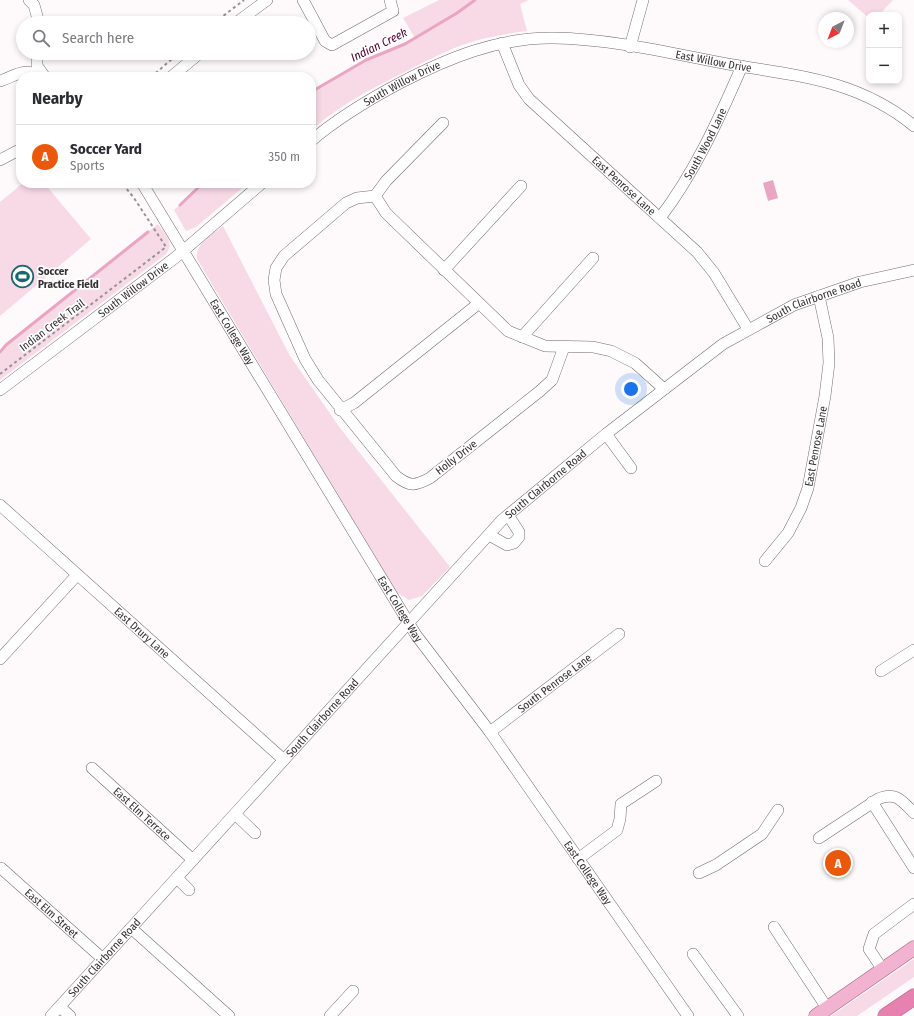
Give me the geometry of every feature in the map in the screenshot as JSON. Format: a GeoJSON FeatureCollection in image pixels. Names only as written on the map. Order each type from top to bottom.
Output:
{"type":"FeatureCollection","features":[{"type":"Feature","properties":{"kind":"highway"},"geometry":{"type":"LineString","coordinates":[[886,1016],[914,997]]}},
{"type":"Feature","properties":{"kind":"main road"},"geometry":{"type":"LineString","coordinates":[[821,1012],[914,948]]}},
{"type":"Feature","properties":{"kind":"street"},"geometry":{"type":"LineString","coordinates":[[29,0],[34,5],[37,16]]}},
{"type":"Feature","properties":{"kind":"street"},"geometry":{"type":"LineString","coordinates":[[245,16],[267,0]]}},
{"type":"Feature","properties":{"kind":"street"},"geometry":{"type":"LineString","coordinates":[[303,0],[312,16]]}},
{"type":"Feature","properties":{"kind":"street"},"geometry":{"type":"LineString","coordinates":[[316,24],[325,41],[332,45],[393,11],[390,0]]}},
{"type":"Feature","properties":{"kind":"street"},"geometry":{"type":"LineString","coordinates":[[630,47],[643,0]]}},
{"type":"Feature","properties":{"kind":"street","name":"East Willow Drive"},"geometry":{"type":"LineString","coordinates":[[502,44],[530,39],[584,39],[842,85],[879,101],[914,126]]}},
{"type":"Feature","properties":{"kind":"street","name":"South Willow Drive"},"geometry":{"type":"LineString","coordinates":[[316,137],[350,110],[435,65],[465,53],[502,44]]}},
{"type":"Feature","properties":{"kind":"street","name":"East Penrose Lane"},"geometry":{"type":"LineString","coordinates":[[502,44],[519,85],[529,99],[697,252],[714,273],[748,329]]}},
{"type":"Feature","properties":{"kind":"street"},"geometry":{"type":"LineString","coordinates":[[37,60],[37,66],[41,72]]}},
{"type":"Feature","properties":{"kind":"street"},"geometry":{"type":"LineString","coordinates":[[177,72],[192,60]]}},
{"type":"Feature","properties":{"kind":"street","name":"South Wood Lane"},"geometry":{"type":"LineString","coordinates":[[660,218],[689,177],[720,116],[742,66]]}},
{"type":"Feature","properties":{"kind":"street"},"geometry":{"type":"LineString","coordinates":[[0,81],[16,74]]}},
{"type":"Feature","properties":{"kind":"street"},"geometry":{"type":"LineString","coordinates":[[443,123],[386,181],[375,196],[386,213],[478,304],[508,331],[544,346],[593,347],[620,354],[635,363],[664,389]]}},
{"type":"Feature","properties":{"kind":"street"},"geometry":{"type":"LineString","coordinates":[[0,160],[16,152]]}},
{"type":"Feature","properties":{"kind":"street"},"geometry":{"type":"LineString","coordinates":[[444,270],[521,186]]}},
{"type":"Feature","properties":{"kind":"street","name":"East College Way"},"geometry":{"type":"LineString","coordinates":[[145,188],[409,623],[490,732],[688,1016]]}},
{"type":"Feature","properties":{"kind":"street","name":"South Willow Drive"},"geometry":{"type":"LineString","coordinates":[[0,390],[184,250],[256,188]]}},
{"type":"Feature","properties":{"kind":"street","name":"Holly Drive"},"geometry":{"type":"LineString","coordinates":[[375,196],[357,198],[346,203],[284,256],[276,268],[274,280],[276,294],[305,359],[318,380],[340,410],[396,476],[404,483],[416,485],[430,478],[540,392],[552,380],[564,347]]}},
{"type":"Feature","properties":{"kind":"street"},"geometry":{"type":"LineString","coordinates":[[522,337],[593,258]]}},
{"type":"Feature","properties":{"kind":"street","name":"South Clairborne Road"},"geometry":{"type":"LineString","coordinates":[[51,1016],[508,515],[606,434],[723,344],[794,305],[860,282],[914,270]]}},
{"type":"Feature","properties":{"kind":"street","name":"East Penrose Lane"},"geometry":{"type":"LineString","coordinates":[[765,561],[788,533],[801,508],[808,488],[825,396],[829,363],[828,338],[819,296]]}},
{"type":"Feature","properties":{"kind":"street"},"geometry":{"type":"LineString","coordinates":[[340,410],[354,403],[478,304]]}},
{"type":"Feature","properties":{"kind":"street"},"geometry":{"type":"LineString","coordinates":[[606,434],[631,468]]}},
{"type":"Feature","properties":{"kind":"street","name":"East Drury Lane"},"geometry":{"type":"LineString","coordinates":[[0,505],[284,760]]}},
{"type":"Feature","properties":{"kind":"street"},"geometry":{"type":"LineString","coordinates":[[489,535],[507,545],[514,543],[519,537],[519,532],[508,515]]}},
{"type":"Feature","properties":{"kind":"street"},"geometry":{"type":"LineString","coordinates":[[0,660],[77,575]]}},
{"type":"Feature","properties":{"kind":"street","name":"South Penrose Lane"},"geometry":{"type":"LineString","coordinates":[[490,732],[619,634]]}},
{"type":"Feature","properties":{"kind":"street"},"geometry":{"type":"LineString","coordinates":[[881,671],[914,650]]}},
{"type":"Feature","properties":{"kind":"street","name":"East Elm Terrace"},"geometry":{"type":"LineString","coordinates":[[92,768],[193,860]]}},
{"type":"Feature","properties":{"kind":"street"},"geometry":{"type":"LineString","coordinates":[[578,859],[617,830],[620,819],[621,804],[656,781]]}},
{"type":"Feature","properties":{"kind":"street"},"geometry":{"type":"LineString","coordinates":[[819,838],[872,802],[886,795],[900,798],[914,813]]}},
{"type":"Feature","properties":{"kind":"street"},"geometry":{"type":"LineString","coordinates":[[872,802],[914,868]]}},
{"type":"Feature","properties":{"kind":"street"},"geometry":{"type":"LineString","coordinates":[[699,873],[716,865],[762,834],[778,810]]}},
{"type":"Feature","properties":{"kind":"street"},"geometry":{"type":"LineString","coordinates":[[235,814],[255,833]]}},
{"type":"Feature","properties":{"kind":"street","name":"East Elm Street"},"geometry":{"type":"LineString","coordinates":[[1,868],[103,959]]}},
{"type":"Feature","properties":{"kind":"street"},"geometry":{"type":"LineString","coordinates":[[177,878],[189,890]]}},
{"type":"Feature","properties":{"kind":"street"},"geometry":{"type":"LineString","coordinates":[[884,970],[869,949],[874,934],[914,904]]}},
{"type":"Feature","properties":{"kind":"street"},"geometry":{"type":"LineString","coordinates":[[774,927],[821,1012]]}},
{"type":"Feature","properties":{"kind":"street"},"geometry":{"type":"LineString","coordinates":[[131,928],[229,1016]]}},
{"type":"Feature","properties":{"kind":"street"},"geometry":{"type":"LineString","coordinates":[[693,954],[738,1016]]}},
{"type":"Feature","properties":{"kind":"street"},"geometry":{"type":"LineString","coordinates":[[330,1016],[353,991]]}},
{"type":"Feature","properties":{"kind":"street"},"geometry":{"type":"LineString","coordinates":[[60,1007],[70,1016]]}},
{"type":"Feature","properties":{"kind":"path"},"geometry":{"type":"LineString","coordinates":[[223,16],[244,0]]}},
{"type":"Feature","properties":{"kind":"path"},"geometry":{"type":"LineString","coordinates":[[157,72],[170,60]]}},
{"type":"Feature","properties":{"kind":"path","name":"Indian Creek Trail"},"geometry":{"type":"LineString","coordinates":[[0,374],[166,247],[126,188]]}},
{"type":"Feature","properties":{"kind":"shaded area"},"geometry":{"type":"Polygon","coordinates":[[[439,0],[529,0],[520,4],[527,31],[480,39],[443,53],[381,84],[333,113],[316,126],[316,89],[366,60],[415,38],[403,18],[439,0]]]}},
{"type":"Feature","properties":{"kind":"shaded area"},"geometry":{"type":"Polygon","coordinates":[[[848,0],[893,0],[882,12],[866,12],[866,15],[848,0]]]}},
{"type":"Feature","properties":{"kind":"shaded area"},"geometry":{"type":"Polygon","coordinates":[[[773,180],[778,198],[768,201],[763,183],[773,180]]]}},
{"type":"Feature","properties":{"kind":"shaded area","name":"Soccer Practice Field"},"geometry":{"type":"Polygon","coordinates":[[[17,188],[48,188],[91,239],[0,316],[0,202],[17,188]]]}},
{"type":"Feature","properties":{"kind":"shaded area"},"geometry":{"type":"Polygon","coordinates":[[[198,188],[242,188],[196,227],[186,231],[174,210],[198,188]]]}},
{"type":"Feature","properties":{"kind":"shaded area"},"geometry":{"type":"Polygon","coordinates":[[[158,224],[169,242],[169,250],[166,254],[0,380],[0,352],[6,345],[158,224]]]}},
{"type":"Feature","properties":{"kind":"shaded area"},"geometry":{"type":"Polygon","coordinates":[[[223,226],[290,356],[340,428],[450,567],[422,596],[409,600],[396,592],[197,259],[197,253],[201,244],[223,226]]]}},
{"type":"Feature","properties":{"kind":"shaded area"},"geometry":{"type":"Polygon","coordinates":[[[914,959],[914,977],[857,1016],[831,1016],[914,959]]]}},
{"type":"Feature","properties":{"kind":"waterway","name":"Indian Creek"},"geometry":{"type":"LineString","coordinates":[[316,89],[366,60],[405,44],[457,13],[475,0]]}},
{"type":"Feature","properties":{"kind":"waterway","name":"Indian Creek"},"geometry":{"type":"LineString","coordinates":[[180,205],[198,188]]}},
{"type":"Feature","properties":{"kind":"waterway","name":"Indian Creek"},"geometry":{"type":"LineString","coordinates":[[0,352],[6,345],[148,232]]}},
{"type":"Feature","properties":{"kind":"place","name":"Soccer Practice Field"},"geometry":{"type":"Point","coordinates":[23,277]}},
{"type":"Feature","properties":{"kind":"place","name":"Soccer Yard"},"geometry":{"type":"Point","coordinates":[838,863]}}]}
